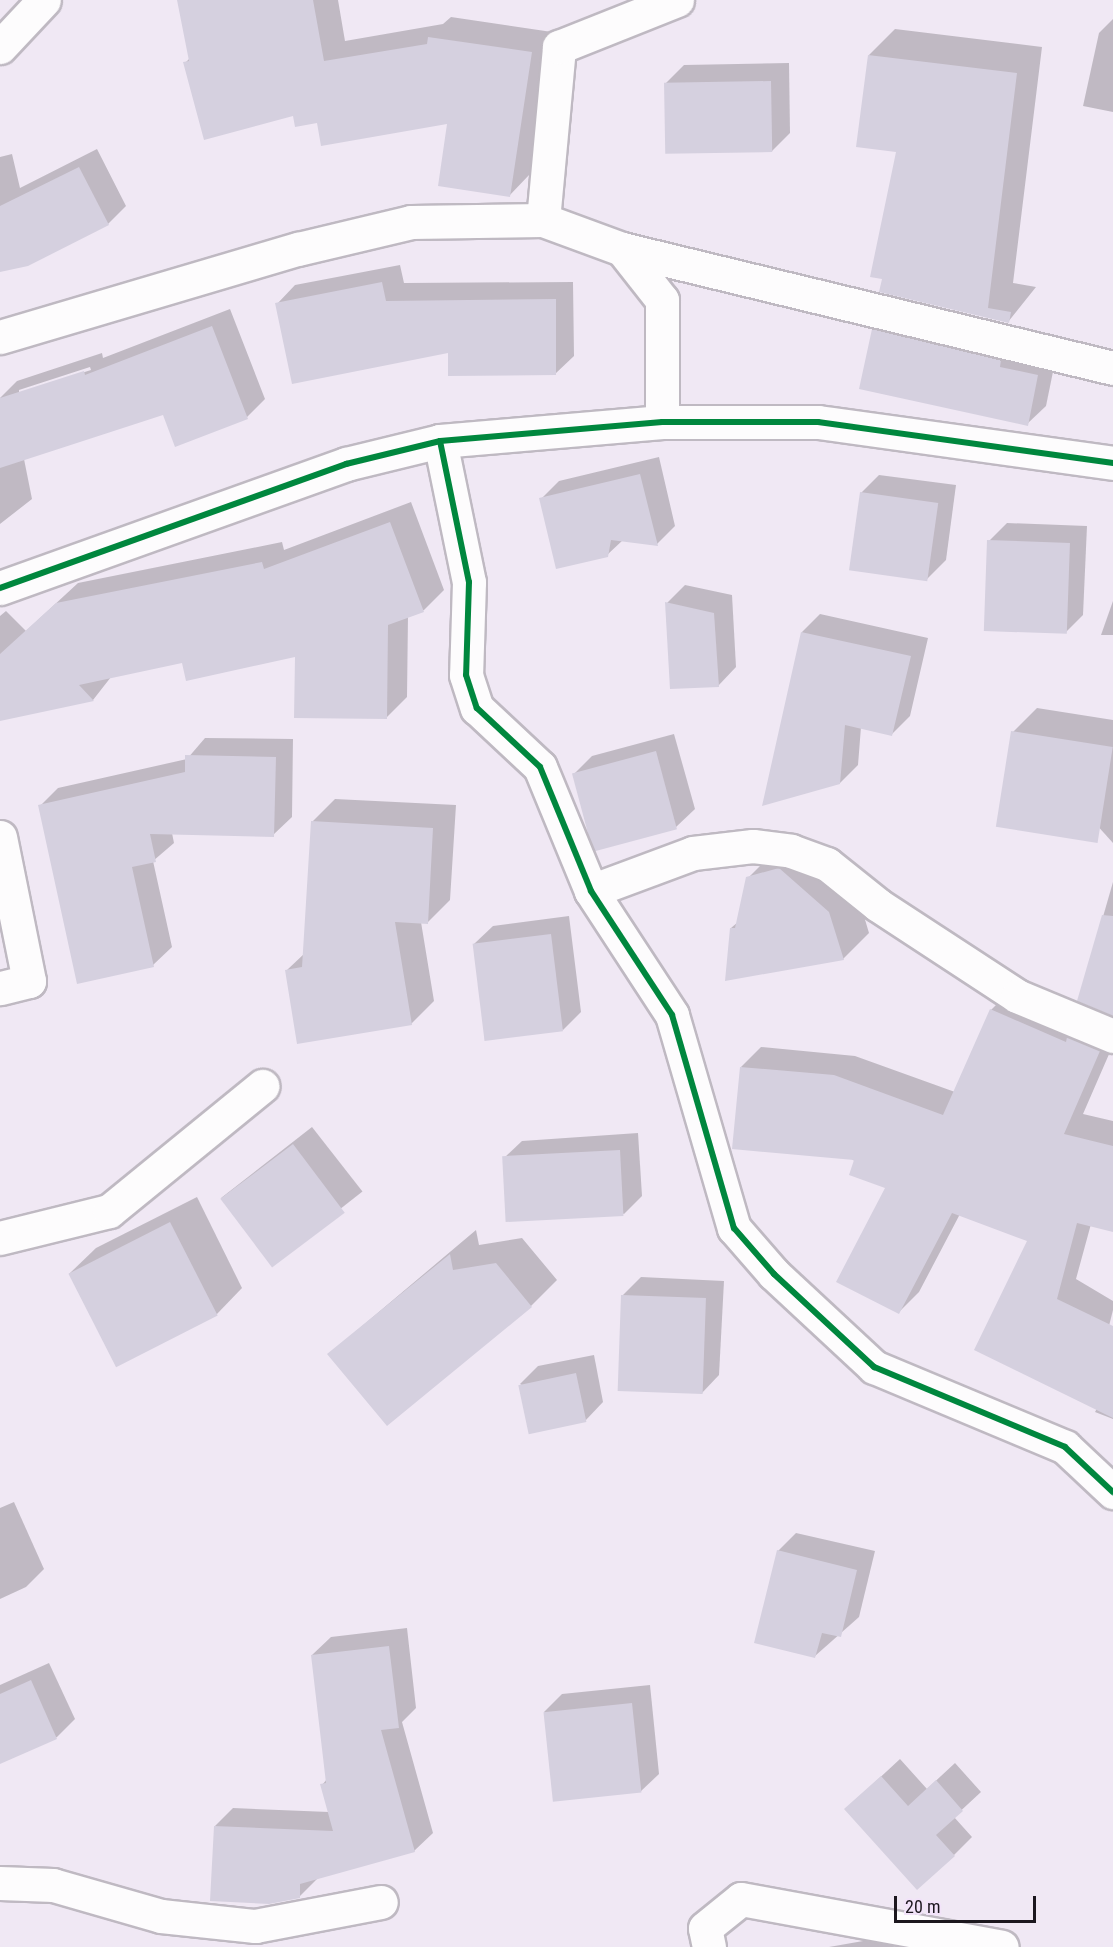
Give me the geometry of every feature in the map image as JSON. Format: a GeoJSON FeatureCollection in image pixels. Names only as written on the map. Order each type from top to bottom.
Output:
{"type":"FeatureCollection","features":[{"type":"Feature","properties":{"kind":"street"},"geometry":{"type":"LineString","coordinates":[[0,47],[44,0]]}},
{"type":"Feature","properties":{"kind":"street"},"geometry":{"type":"LineString","coordinates":[[543,220],[559,47],[678,0]]}},
{"type":"Feature","properties":{"kind":"street"},"geometry":{"type":"LineString","coordinates":[[0,337],[298,249],[411,222],[543,220],[622,249],[1113,368]]}},
{"type":"Feature","properties":{"kind":"street"},"geometry":{"type":"LineString","coordinates":[[622,249],[662,300],[662,422]]}},
{"type":"Feature","properties":{"kind":"street"},"geometry":{"type":"LineString","coordinates":[[0,588],[346,464],[440,441],[662,422],[818,422],[1113,463]]}},
{"type":"Feature","properties":{"kind":"street"},"geometry":{"type":"LineString","coordinates":[[440,441],[469,582],[466,675],[477,708],[540,766],[591,891],[672,1015],[734,1228],[774,1274],[874,1366],[1065,1447],[1113,1491]]}},
{"type":"Feature","properties":{"kind":"street"},"geometry":{"type":"LineString","coordinates":[[0,837],[29,981],[0,987]]}},
{"type":"Feature","properties":{"kind":"street"},"geometry":{"type":"LineString","coordinates":[[591,891],[693,853],[753,846],[791,851],[827,864],[878,905],[1017,996],[1113,1036]]}},
{"type":"Feature","properties":{"kind":"street"},"geometry":{"type":"LineString","coordinates":[[0,1238],[109,1211],[262,1086]]}},
{"type":"Feature","properties":{"kind":"street"},"geometry":{"type":"LineString","coordinates":[[0,1883],[53,1885],[161,1916],[255,1926],[381,1902]]}},
{"type":"Feature","properties":{"kind":"street"},"geometry":{"type":"LineString","coordinates":[[709,1947],[705,1928],[741,1899],[1002,1947]]}},
{"type":"Feature","properties":{"kind":"building"},"geometry":{"type":"Polygon","coordinates":[[[177,0],[313,0],[324,61],[427,44],[428,37],[532,52],[510,197],[438,186],[447,124],[321,146],[317,123],[295,127],[293,116],[204,140],[183,62],[189,61],[177,0]]]}},
{"type":"Feature","properties":{"kind":"building"},"geometry":{"type":"Polygon","coordinates":[[[868,55],[1017,73],[988,308],[1011,312],[1009,323],[879,292],[882,279],[870,277],[896,152],[856,147],[868,55]]]}},
{"type":"Feature","properties":{"kind":"building"},"geometry":{"type":"Polygon","coordinates":[[[771,81],[772,152],[665,154],[664,83],[771,81]]]}},
{"type":"Feature","properties":{"kind":"building"},"geometry":{"type":"Polygon","coordinates":[[[79,167],[109,225],[28,266],[0,272],[0,206],[79,167]]]}},
{"type":"Feature","properties":{"kind":"building"},"geometry":{"type":"Polygon","coordinates":[[[382,282],[386,301],[556,299],[556,375],[448,376],[448,353],[292,384],[275,303],[382,282]]]}},
{"type":"Feature","properties":{"kind":"building"},"geometry":{"type":"Polygon","coordinates":[[[212,326],[248,419],[175,447],[163,415],[0,468],[0,398],[84,371],[85,375],[212,326]]]}},
{"type":"Feature","properties":{"kind":"building"},"geometry":{"type":"Polygon","coordinates":[[[872,329],[1001,360],[1000,367],[1038,375],[1028,426],[859,389],[872,329]]]}},
{"type":"Feature","properties":{"kind":"building"},"geometry":{"type":"Polygon","coordinates":[[[640,474],[658,546],[611,540],[608,557],[556,569],[539,498],[640,474]]]}},
{"type":"Feature","properties":{"kind":"building"},"geometry":{"type":"Polygon","coordinates":[[[860,492],[938,503],[927,581],[849,570],[860,492]]]}},
{"type":"Feature","properties":{"kind":"building"},"geometry":{"type":"Polygon","coordinates":[[[390,522],[424,612],[388,625],[387,719],[294,718],[295,657],[186,681],[182,663],[79,685],[94,701],[0,721],[0,654],[56,603],[262,562],[264,569],[390,522]]]}},
{"type":"Feature","properties":{"kind":"building"},"geometry":{"type":"Polygon","coordinates":[[[987,540],[1070,543],[1067,634],[984,631],[987,540]]]}},
{"type":"Feature","properties":{"kind":"building"},"geometry":{"type":"Polygon","coordinates":[[[665,602],[714,613],[719,687],[670,689],[665,602]]]}},
{"type":"Feature","properties":{"kind":"building"},"geometry":{"type":"Polygon","coordinates":[[[801,632],[911,656],[892,736],[845,725],[840,784],[762,806],[801,632]]]}},
{"type":"Feature","properties":{"kind":"building"},"geometry":{"type":"Polygon","coordinates":[[[1011,731],[1113,747],[1098,843],[996,827],[1011,731]]]}},
{"type":"Feature","properties":{"kind":"building"},"geometry":{"type":"Polygon","coordinates":[[[656,751],[677,829],[593,852],[572,774],[656,751]]]}},
{"type":"Feature","properties":{"kind":"building"},"geometry":{"type":"Polygon","coordinates":[[[185,755],[276,757],[274,837],[150,834],[156,862],[132,867],[154,967],[77,984],[38,805],[185,772],[185,755]]]}},
{"type":"Feature","properties":{"kind":"building"},"geometry":{"type":"Polygon","coordinates":[[[311,821],[433,828],[428,924],[395,922],[412,1025],[297,1044],[285,970],[302,967],[311,821]]]}},
{"type":"Feature","properties":{"kind":"building"},"geometry":{"type":"Polygon","coordinates":[[[779,868],[829,912],[844,960],[725,981],[730,928],[735,928],[746,877],[779,868]]]}},
{"type":"Feature","properties":{"kind":"building"},"geometry":{"type":"Polygon","coordinates":[[[1102,915],[1113,916],[1113,1016],[1077,1001],[1102,915]]]}},
{"type":"Feature","properties":{"kind":"building"},"geometry":{"type":"Polygon","coordinates":[[[551,934],[563,1031],[485,1041],[473,944],[551,934]]]}},
{"type":"Feature","properties":{"kind":"building"},"geometry":{"type":"Polygon","coordinates":[[[990,1009],[1066,1042],[1067,1037],[1100,1051],[1064,1134],[1113,1146],[1113,1232],[1077,1223],[1057,1299],[1113,1326],[1113,1418],[974,1350],[1027,1241],[952,1213],[899,1314],[836,1282],[885,1188],[849,1175],[854,1160],[732,1149],[740,1067],[834,1075],[943,1115],[990,1009]]]}},
{"type":"Feature","properties":{"kind":"building"},"geometry":{"type":"Polygon","coordinates":[[[293,1144],[345,1213],[272,1267],[220,1199],[293,1144]]]}},
{"type":"Feature","properties":{"kind":"building"},"geometry":{"type":"Polygon","coordinates":[[[620,1150],[623,1216],[506,1222],[502,1156],[620,1150]]]}},
{"type":"Feature","properties":{"kind":"building"},"geometry":{"type":"Polygon","coordinates":[[[170,1222],[218,1316],[116,1367],[68,1274],[170,1222]]]}},
{"type":"Feature","properties":{"kind":"building"},"geometry":{"type":"Polygon","coordinates":[[[450,1254],[453,1270],[496,1263],[532,1307],[387,1426],[327,1354],[450,1254]]]}},
{"type":"Feature","properties":{"kind":"building"},"geometry":{"type":"Polygon","coordinates":[[[621,1295],[706,1298],[703,1394],[618,1391],[621,1295]]]}},
{"type":"Feature","properties":{"kind":"building"},"geometry":{"type":"Polygon","coordinates":[[[576,1373],[586,1422],[529,1434],[518,1385],[576,1373]]]}},
{"type":"Feature","properties":{"kind":"building"},"geometry":{"type":"Polygon","coordinates":[[[777,1550],[857,1570],[841,1637],[822,1633],[815,1658],[754,1643],[777,1550]]]}},
{"type":"Feature","properties":{"kind":"building"},"geometry":{"type":"Polygon","coordinates":[[[389,1646],[399,1728],[381,1730],[415,1852],[300,1884],[300,1898],[269,1904],[210,1901],[214,1826],[333,1831],[320,1784],[326,1783],[311,1655],[389,1646]]]}},
{"type":"Feature","properties":{"kind":"building"},"geometry":{"type":"Polygon","coordinates":[[[31,1680],[57,1739],[0,1764],[0,1694],[31,1680]]]}},
{"type":"Feature","properties":{"kind":"building"},"geometry":{"type":"Polygon","coordinates":[[[632,1703],[641,1793],[553,1802],[543,1712],[632,1703]]]}},
{"type":"Feature","properties":{"kind":"building"},"geometry":{"type":"Polygon","coordinates":[[[881,1776],[908,1806],[936,1780],[963,1811],[936,1835],[955,1856],[917,1890],[844,1809],[881,1776]]]}},
{"type":"Feature","properties":{"kind":"cycle path"},"geometry":{"type":"LineString","coordinates":[[0,588],[346,464],[440,441],[662,422],[818,422],[1113,463]]}},
{"type":"Feature","properties":{"kind":"cycle path"},"geometry":{"type":"LineString","coordinates":[[440,441],[469,582],[466,675],[477,708],[540,767],[591,891],[672,1015],[734,1228],[774,1274],[874,1367],[1065,1447],[1113,1492]]}}]}
